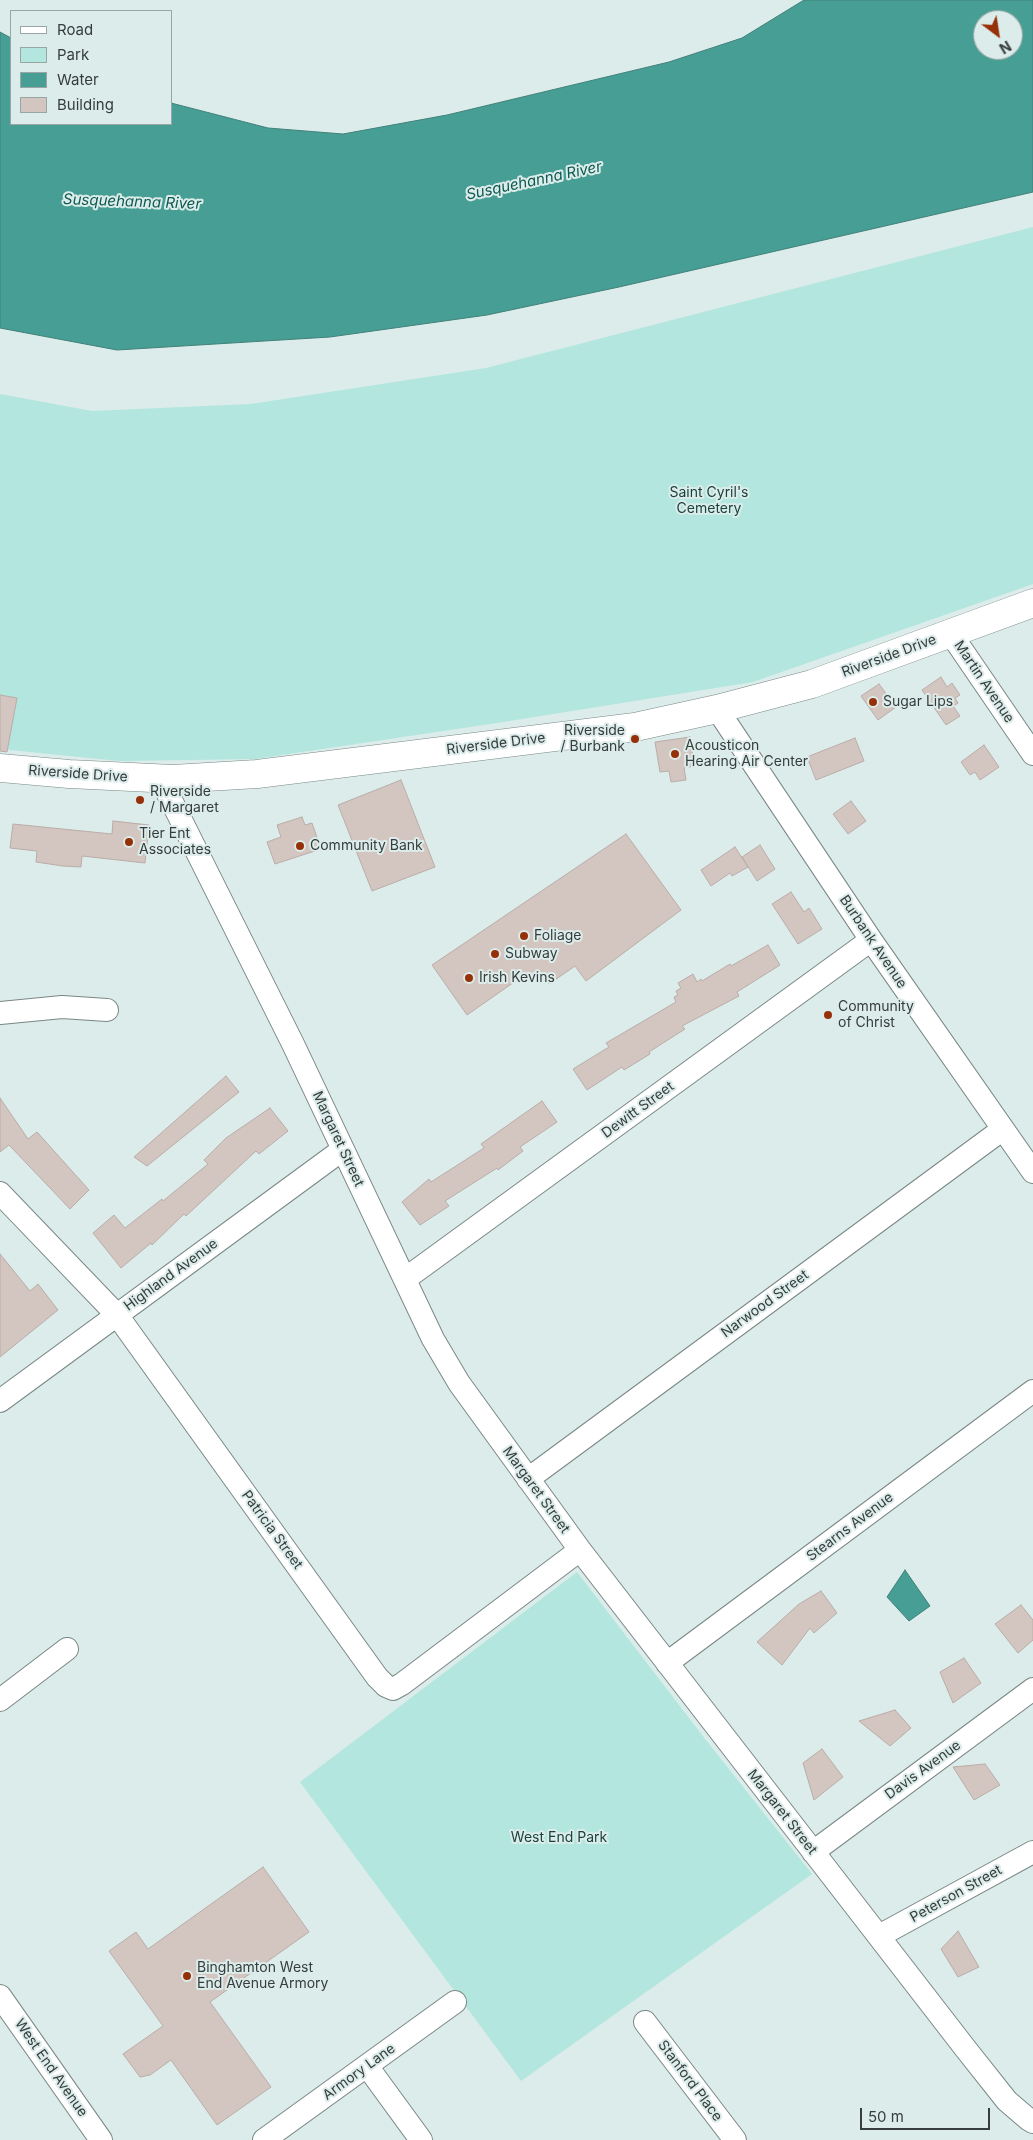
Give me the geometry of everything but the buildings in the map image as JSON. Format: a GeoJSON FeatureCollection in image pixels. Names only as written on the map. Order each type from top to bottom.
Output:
{"type":"FeatureCollection","features":[{"type":"Feature","properties":{"kind":"main road","name":"Riverside Drive"},"geometry":{"type":"LineString","coordinates":[[0,768],[161,780],[257,774],[635,727],[717,709],[812,684],[1033,603]]}},
{"type":"Feature","properties":{"kind":"street","name":"Martin Avenue"},"geometry":{"type":"LineString","coordinates":[[951,634],[1033,754]]}},
{"type":"Feature","properties":{"kind":"street","name":"Burbank Avenue"},"geometry":{"type":"LineString","coordinates":[[717,709],[871,940],[1033,1172]]}},
{"type":"Feature","properties":{"kind":"street","name":"Margaret Street"},"geometry":{"type":"LineString","coordinates":[[161,780],[293,1044],[433,1340],[459,1383],[580,1550],[965,2048],[1007,2101],[1033,2122]]}},
{"type":"Feature","properties":{"kind":"street","name":"Dewitt Street"},"geometry":{"type":"LineString","coordinates":[[405,1280],[871,940]]}},
{"type":"Feature","properties":{"kind":"street"},"geometry":{"type":"LineString","coordinates":[[0,1014],[62,1007],[107,1010]]}},
{"type":"Feature","properties":{"kind":"street","name":"Narwood Street"},"geometry":{"type":"LineString","coordinates":[[528,1479],[1003,1129]]}},
{"type":"Feature","properties":{"kind":"street","name":"Highland Avenue"},"geometry":{"type":"LineString","coordinates":[[0,1401],[342,1150]]}},
{"type":"Feature","properties":{"kind":"street","name":"Patricia Street"},"geometry":{"type":"LineString","coordinates":[[0,1192],[118,1315],[377,1677],[386,1686],[393,1689],[402,1684],[580,1550]]}},
{"type":"Feature","properties":{"kind":"street","name":"Stearns Avenue"},"geometry":{"type":"LineString","coordinates":[[668,1663],[1033,1391]]}},
{"type":"Feature","properties":{"kind":"street"},"geometry":{"type":"LineString","coordinates":[[0,1700],[66,1649]]}},
{"type":"Feature","properties":{"kind":"street","name":"Davis Avenue"},"geometry":{"type":"LineString","coordinates":[[813,1852],[1033,1689]]}},
{"type":"Feature","properties":{"kind":"street","name":"Peterson Street"},"geometry":{"type":"LineString","coordinates":[[880,1936],[1033,1852]]}},
{"type":"Feature","properties":{"kind":"street","name":"West End Avenue"},"geometry":{"type":"LineString","coordinates":[[0,1996],[101,2140]]}},
{"type":"Feature","properties":{"kind":"street","name":"Armory Lane"},"geometry":{"type":"LineString","coordinates":[[264,2140],[455,2002]]}},
{"type":"Feature","properties":{"kind":"street","name":"Stanford Place"},"geometry":{"type":"LineString","coordinates":[[645,2022],[735,2140]]}},
{"type":"Feature","properties":{"kind":"street"},"geometry":{"type":"LineString","coordinates":[[367,2066],[420,2140]]}},
{"type":"Feature","properties":{"kind":"green space","name":"Saint Cyril's Cemetery"},"geometry":{"type":"Polygon","coordinates":[[[1033,227],[1033,584],[753,682],[497,723],[255,759],[119,761],[0,749],[0,394],[92,411],[251,404],[486,368],[1033,227]]]}},
{"type":"Feature","properties":{"kind":"green space","name":"West End Park"},"geometry":{"type":"Polygon","coordinates":[[[577,1572],[812,1874],[521,2081],[300,1782],[577,1572]]]}},
{"type":"Feature","properties":{"kind":"water","name":"Susquehanna River"},"geometry":{"type":"Polygon","coordinates":[[[804,0],[1033,0],[1033,192],[619,287],[487,315],[330,337],[117,350],[0,328],[0,32],[10,37],[10,125],[172,125],[172,103],[268,128],[343,134],[447,115],[669,62],[742,38],[804,0]]]}},
{"type":"Feature","properties":{"kind":"water"},"geometry":{"type":"Polygon","coordinates":[[[905,1570],[930,1606],[909,1621],[887,1597],[905,1570]]]}},
{"type":"Feature","properties":{"kind":"place","name":"Sugar Lips"},"geometry":{"type":"Point","coordinates":[873,702]}},
{"type":"Feature","properties":{"kind":"place","name":"Riverside / Burbank"},"geometry":{"type":"Point","coordinates":[635,739]}},
{"type":"Feature","properties":{"kind":"place","name":"Acousticon Hearing Air Center"},"geometry":{"type":"Point","coordinates":[675,754]}},
{"type":"Feature","properties":{"kind":"place","name":"Riverside / Margaret"},"geometry":{"type":"Point","coordinates":[140,800]}},
{"type":"Feature","properties":{"kind":"place","name":"Tier Ent Associates"},"geometry":{"type":"Point","coordinates":[129,842]}},
{"type":"Feature","properties":{"kind":"place","name":"Community Bank"},"geometry":{"type":"Point","coordinates":[300,846]}},
{"type":"Feature","properties":{"kind":"place","name":"Foliage"},"geometry":{"type":"Point","coordinates":[524,936]}},
{"type":"Feature","properties":{"kind":"place","name":"Subway"},"geometry":{"type":"Point","coordinates":[495,954]}},
{"type":"Feature","properties":{"kind":"place","name":"Irish Kevins"},"geometry":{"type":"Point","coordinates":[469,978]}},
{"type":"Feature","properties":{"kind":"place","name":"Community of Christ"},"geometry":{"type":"Point","coordinates":[828,1015]}},
{"type":"Feature","properties":{"kind":"place","name":"Binghamton West End Avenue Armory"},"geometry":{"type":"Point","coordinates":[187,1976]}}]}
